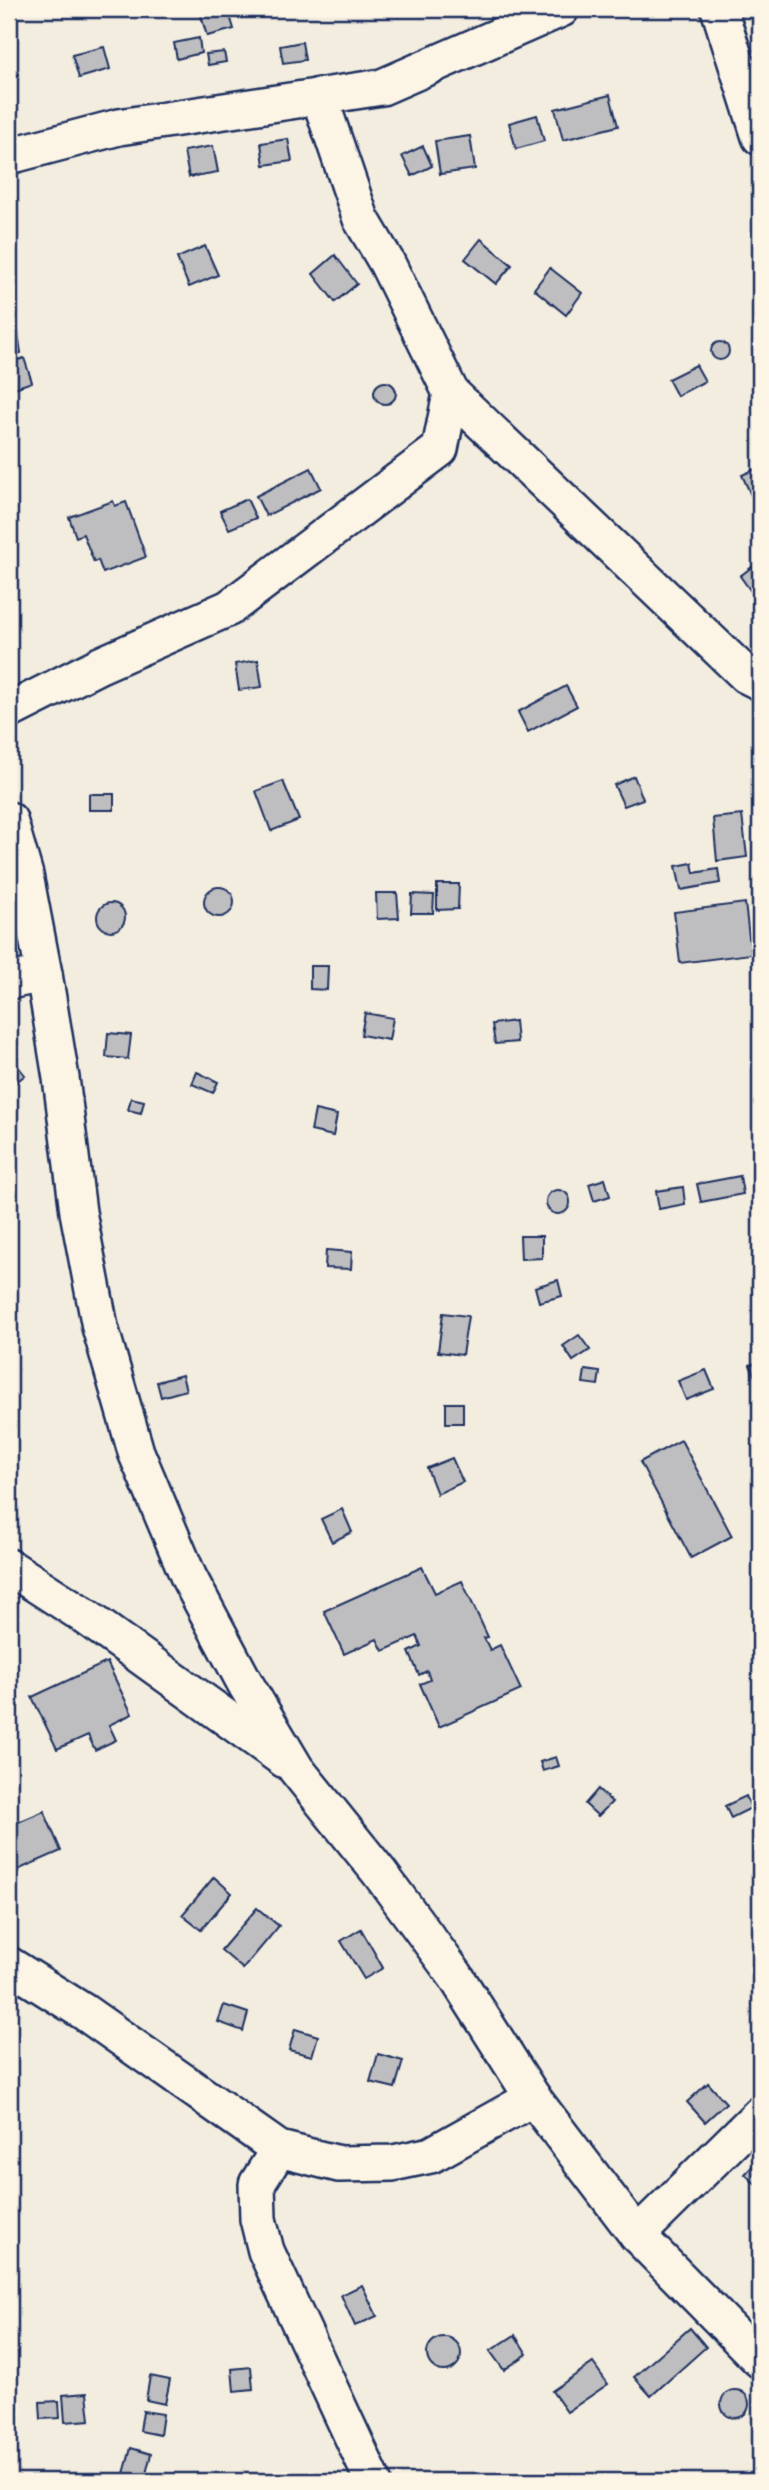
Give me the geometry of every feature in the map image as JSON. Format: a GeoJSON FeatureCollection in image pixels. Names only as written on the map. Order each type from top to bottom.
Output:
{"type":"FeatureCollection","features":[{"type":"Feature","properties":{"kind":"street"},"geometry":{"type":"LineString","coordinates":[[9,156],[119,127],[382,87],[561,9]]}},
{"type":"Feature","properties":{"kind":"street"},"geometry":{"type":"LineString","coordinates":[[719,9],[760,137]]}},
{"type":"Feature","properties":{"kind":"street"},"geometry":{"type":"LineString","coordinates":[[319,96],[361,219],[387,263],[451,393],[746,676],[760,682]]}},
{"type":"Feature","properties":{"kind":"street"},"geometry":{"type":"LineString","coordinates":[[9,711],[100,665],[229,608],[440,449],[451,393]]}},
{"type":"Feature","properties":{"kind":"street"},"geometry":{"type":"LineString","coordinates":[[9,820],[25,874],[44,974],[61,1078],[78,1212],[100,1327],[136,1452],[189,1578],[246,1685],[296,1769],[379,1872],[455,1975],[533,2098],[637,2235],[760,2360]]}},
{"type":"Feature","properties":{"kind":"street"},"geometry":{"type":"LineString","coordinates":[[9,981],[44,974]]}},
{"type":"Feature","properties":{"kind":"street"},"geometry":{"type":"LineString","coordinates":[[9,1567],[82,1614],[296,1769]]}},
{"type":"Feature","properties":{"kind":"street"},"geometry":{"type":"LineString","coordinates":[[9,1965],[84,2012],[279,2149],[339,2164],[393,2163],[431,2155],[533,2098]]}},
{"type":"Feature","properties":{"kind":"street"},"geometry":{"type":"LineString","coordinates":[[637,2235],[760,2114]]}},
{"type":"Feature","properties":{"kind":"street"},"geometry":{"type":"LineString","coordinates":[[279,2149],[257,2183],[258,2219],[266,2251],[373,2481]]}},
{"type":"Feature","properties":{"kind":"building"},"geometry":{"type":"Polygon","coordinates":[[[199,9],[228,9],[234,29],[207,36],[199,9]]]}},
{"type":"Feature","properties":{"kind":"building"},"geometry":{"type":"Polygon","coordinates":[[[199,38],[201,53],[177,59],[174,43],[199,38]]]}},
{"type":"Feature","properties":{"kind":"building"},"geometry":{"type":"Polygon","coordinates":[[[302,42],[305,60],[283,63],[280,46],[302,42]]]}},
{"type":"Feature","properties":{"kind":"building"},"geometry":{"type":"Polygon","coordinates":[[[104,47],[110,69],[79,78],[72,55],[104,47]]]}},
{"type":"Feature","properties":{"kind":"building"},"geometry":{"type":"Polygon","coordinates":[[[224,52],[226,62],[208,65],[206,54],[224,52]]]}},
{"type":"Feature","properties":{"kind":"building"},"geometry":{"type":"Polygon","coordinates":[[[610,95],[618,126],[563,140],[555,109],[610,95]]]}},
{"type":"Feature","properties":{"kind":"building"},"geometry":{"type":"Polygon","coordinates":[[[537,115],[544,141],[516,149],[509,123],[537,115]]]}},
{"type":"Feature","properties":{"kind":"building"},"geometry":{"type":"Polygon","coordinates":[[[470,136],[475,169],[440,174],[435,141],[470,136]]]}},
{"type":"Feature","properties":{"kind":"building"},"geometry":{"type":"Polygon","coordinates":[[[288,139],[292,161],[264,165],[261,143],[288,139]]]}},
{"type":"Feature","properties":{"kind":"building"},"geometry":{"type":"Polygon","coordinates":[[[213,146],[218,172],[189,177],[184,151],[213,146]]]}},
{"type":"Feature","properties":{"kind":"building"},"geometry":{"type":"Polygon","coordinates":[[[423,146],[432,166],[412,176],[402,156],[423,146]]]}},
{"type":"Feature","properties":{"kind":"building"},"geometry":{"type":"Polygon","coordinates":[[[481,239],[512,265],[496,284],[465,259],[481,239]]]}},
{"type":"Feature","properties":{"kind":"building"},"geometry":{"type":"Polygon","coordinates":[[[205,246],[218,275],[189,287],[177,258],[205,246]]]}},
{"type":"Feature","properties":{"kind":"building"},"geometry":{"type":"Polygon","coordinates":[[[335,255],[357,284],[335,302],[313,274],[335,255]]]}},
{"type":"Feature","properties":{"kind":"building"},"geometry":{"type":"Polygon","coordinates":[[[550,268],[582,293],[566,315],[534,289],[550,268]]]}},
{"type":"Feature","properties":{"kind":"building"},"geometry":{"type":"Polygon","coordinates":[[[9,273],[21,353],[9,355],[9,273]]]}},
{"type":"Feature","properties":{"kind":"building"},"geometry":{"type":"Polygon","coordinates":[[[720,342],[726,345],[729,351],[726,357],[720,360],[714,357],[711,351],[714,345],[720,342]]]}},
{"type":"Feature","properties":{"kind":"building"},"geometry":{"type":"Polygon","coordinates":[[[24,358],[32,382],[9,390],[9,363],[24,358]]]}},
{"type":"Feature","properties":{"kind":"building"},"geometry":{"type":"Polygon","coordinates":[[[696,365],[705,381],[677,396],[668,379],[696,365]]]}},
{"type":"Feature","properties":{"kind":"building"},"geometry":{"type":"Polygon","coordinates":[[[385,382],[395,389],[396,393],[389,403],[385,404],[375,397],[374,393],[381,383],[385,382]]]}},
{"type":"Feature","properties":{"kind":"building"},"geometry":{"type":"Polygon","coordinates":[[[760,467],[760,500],[754,502],[742,475],[760,467]]]}},
{"type":"Feature","properties":{"kind":"building"},"geometry":{"type":"Polygon","coordinates":[[[311,468],[321,488],[266,516],[256,496],[311,468]]]}},
{"type":"Feature","properties":{"kind":"building"},"geometry":{"type":"Polygon","coordinates":[[[247,499],[256,518],[229,529],[220,511],[247,499]]]}},
{"type":"Feature","properties":{"kind":"building"},"geometry":{"type":"Polygon","coordinates":[[[113,501],[115,506],[126,502],[146,557],[103,573],[98,560],[94,562],[83,534],[76,537],[69,517],[113,501]]]}},
{"type":"Feature","properties":{"kind":"building"},"geometry":{"type":"Polygon","coordinates":[[[760,561],[760,604],[740,576],[760,561]]]}},
{"type":"Feature","properties":{"kind":"building"},"geometry":{"type":"Polygon","coordinates":[[[258,660],[262,687],[239,690],[235,664],[258,660]]]}},
{"type":"Feature","properties":{"kind":"building"},"geometry":{"type":"Polygon","coordinates":[[[566,686],[577,706],[528,732],[518,712],[566,686]]]}},
{"type":"Feature","properties":{"kind":"building"},"geometry":{"type":"Polygon","coordinates":[[[634,776],[643,799],[624,806],[614,785],[634,776]]]}},
{"type":"Feature","properties":{"kind":"building"},"geometry":{"type":"Polygon","coordinates":[[[283,781],[299,820],[271,831],[256,791],[283,781]]]}},
{"type":"Feature","properties":{"kind":"building"},"geometry":{"type":"Polygon","coordinates":[[[89,794],[114,794],[114,810],[89,810],[89,794]]]}},
{"type":"Feature","properties":{"kind":"building"},"geometry":{"type":"Polygon","coordinates":[[[742,815],[747,857],[717,861],[713,818],[742,815]]]}},
{"type":"Feature","properties":{"kind":"building"},"geometry":{"type":"Polygon","coordinates":[[[692,863],[694,873],[718,869],[720,883],[681,890],[676,866],[692,863]]]}},
{"type":"Feature","properties":{"kind":"building"},"geometry":{"type":"Polygon","coordinates":[[[437,884],[459,884],[458,909],[437,910],[437,884]]]}},
{"type":"Feature","properties":{"kind":"building"},"geometry":{"type":"Polygon","coordinates":[[[219,887],[230,891],[234,902],[230,913],[219,917],[208,913],[204,902],[208,891],[219,887]]]}},
{"type":"Feature","properties":{"kind":"building"},"geometry":{"type":"Polygon","coordinates":[[[376,893],[397,893],[399,918],[377,919],[376,893]]]}},
{"type":"Feature","properties":{"kind":"building"},"geometry":{"type":"Polygon","coordinates":[[[412,894],[434,895],[433,913],[411,913],[412,894]]]}},
{"type":"Feature","properties":{"kind":"building"},"geometry":{"type":"Polygon","coordinates":[[[111,903],[121,907],[125,917],[121,927],[111,931],[101,927],[97,917],[101,907],[111,903]]]}},
{"type":"Feature","properties":{"kind":"building"},"geometry":{"type":"Polygon","coordinates":[[[745,903],[751,954],[680,963],[674,912],[745,903]]]}},
{"type":"Feature","properties":{"kind":"building"},"geometry":{"type":"Polygon","coordinates":[[[310,966],[328,966],[327,990],[310,989],[310,966]]]}},
{"type":"Feature","properties":{"kind":"building"},"geometry":{"type":"Polygon","coordinates":[[[365,1013],[393,1018],[389,1040],[361,1035],[365,1013]]]}},
{"type":"Feature","properties":{"kind":"building"},"geometry":{"type":"Polygon","coordinates":[[[515,1021],[517,1042],[495,1044],[492,1024],[515,1021]]]}},
{"type":"Feature","properties":{"kind":"building"},"geometry":{"type":"Polygon","coordinates":[[[108,1033],[131,1035],[128,1059],[106,1057],[108,1033]]]}},
{"type":"Feature","properties":{"kind":"building"},"geometry":{"type":"Polygon","coordinates":[[[9,1055],[25,1075],[9,1088],[9,1055]]]}},
{"type":"Feature","properties":{"kind":"building"},"geometry":{"type":"Polygon","coordinates":[[[197,1072],[218,1082],[213,1093],[192,1084],[197,1072]]]}},
{"type":"Feature","properties":{"kind":"building"},"geometry":{"type":"Polygon","coordinates":[[[131,1098],[144,1101],[141,1113],[128,1110],[131,1098]]]}},
{"type":"Feature","properties":{"kind":"building"},"geometry":{"type":"Polygon","coordinates":[[[315,1110],[337,1115],[333,1136],[311,1131],[315,1110]]]}},
{"type":"Feature","properties":{"kind":"building"},"geometry":{"type":"Polygon","coordinates":[[[740,1176],[743,1194],[701,1202],[697,1184],[740,1176]]]}},
{"type":"Feature","properties":{"kind":"building"},"geometry":{"type":"Polygon","coordinates":[[[605,1179],[610,1196],[594,1201],[589,1184],[605,1179]]]}},
{"type":"Feature","properties":{"kind":"building"},"geometry":{"type":"Polygon","coordinates":[[[683,1187],[685,1204],[659,1209],[656,1191],[683,1187]]]}},
{"type":"Feature","properties":{"kind":"building"},"geometry":{"type":"Polygon","coordinates":[[[558,1190],[567,1193],[570,1202],[567,1211],[558,1214],[549,1211],[546,1202],[549,1193],[558,1190]]]}},
{"type":"Feature","properties":{"kind":"building"},"geometry":{"type":"Polygon","coordinates":[[[520,1236],[542,1236],[542,1258],[521,1259],[520,1236]]]}},
{"type":"Feature","properties":{"kind":"building"},"geometry":{"type":"Polygon","coordinates":[[[326,1250],[352,1252],[351,1269],[325,1268],[326,1250]]]}},
{"type":"Feature","properties":{"kind":"building"},"geometry":{"type":"Polygon","coordinates":[[[558,1280],[562,1296],[539,1302],[535,1287],[558,1280]]]}},
{"type":"Feature","properties":{"kind":"building"},"geometry":{"type":"Polygon","coordinates":[[[443,1313],[468,1316],[462,1355],[438,1352],[443,1313]]]}},
{"type":"Feature","properties":{"kind":"building"},"geometry":{"type":"Polygon","coordinates":[[[579,1335],[590,1350],[573,1361],[563,1346],[579,1335]]]}},
{"type":"Feature","properties":{"kind":"building"},"geometry":{"type":"Polygon","coordinates":[[[760,1361],[760,1383],[758,1384],[750,1365],[760,1361]]]}},
{"type":"Feature","properties":{"kind":"building"},"geometry":{"type":"Polygon","coordinates":[[[585,1370],[600,1372],[598,1385],[583,1383],[585,1370]]]}},
{"type":"Feature","properties":{"kind":"building"},"geometry":{"type":"Polygon","coordinates":[[[706,1370],[714,1389],[686,1400],[678,1381],[706,1370]]]}},
{"type":"Feature","properties":{"kind":"building"},"geometry":{"type":"Polygon","coordinates":[[[182,1375],[186,1390],[161,1397],[157,1382],[182,1375]]]}},
{"type":"Feature","properties":{"kind":"building"},"geometry":{"type":"Polygon","coordinates":[[[446,1403],[463,1403],[463,1423],[446,1423],[446,1403]]]}},
{"type":"Feature","properties":{"kind":"building"},"geometry":{"type":"Polygon","coordinates":[[[681,1440],[732,1536],[691,1558],[640,1462],[681,1440]]]}},
{"type":"Feature","properties":{"kind":"building"},"geometry":{"type":"Polygon","coordinates":[[[452,1458],[463,1482],[437,1494],[427,1468],[452,1458]]]}},
{"type":"Feature","properties":{"kind":"building"},"geometry":{"type":"Polygon","coordinates":[[[342,1509],[352,1532],[332,1542],[321,1519],[342,1509]]]}},
{"type":"Feature","properties":{"kind":"building"},"geometry":{"type":"Polygon","coordinates":[[[422,1567],[435,1593],[462,1581],[488,1637],[484,1638],[490,1650],[500,1645],[521,1690],[439,1727],[420,1684],[430,1680],[427,1671],[419,1675],[409,1652],[421,1646],[417,1636],[383,1651],[377,1639],[344,1654],[324,1611],[422,1567]]]}},
{"type":"Feature","properties":{"kind":"building"},"geometry":{"type":"Polygon","coordinates":[[[107,1662],[132,1714],[109,1725],[116,1740],[95,1750],[88,1735],[57,1749],[32,1697],[107,1662]]]}},
{"type":"Feature","properties":{"kind":"building"},"geometry":{"type":"Polygon","coordinates":[[[556,1757],[559,1766],[543,1771],[540,1762],[556,1757]]]}},
{"type":"Feature","properties":{"kind":"building"},"geometry":{"type":"Polygon","coordinates":[[[598,1789],[612,1802],[598,1816],[585,1804],[598,1789]]]}},
{"type":"Feature","properties":{"kind":"building"},"geometry":{"type":"Polygon","coordinates":[[[746,1796],[751,1808],[731,1818],[725,1806],[746,1796]]]}},
{"type":"Feature","properties":{"kind":"building"},"geometry":{"type":"Polygon","coordinates":[[[44,1811],[61,1851],[13,1872],[9,1862],[9,1826],[44,1811]]]}},
{"type":"Feature","properties":{"kind":"building"},"geometry":{"type":"Polygon","coordinates":[[[214,1877],[232,1893],[201,1930],[182,1915],[214,1877]]]}},
{"type":"Feature","properties":{"kind":"building"},"geometry":{"type":"Polygon","coordinates":[[[257,1908],[279,1926],[243,1969],[221,1950],[257,1908]]]}},
{"type":"Feature","properties":{"kind":"building"},"geometry":{"type":"Polygon","coordinates":[[[361,1929],[383,1968],[364,1979],[341,1941],[361,1929]]]}},
{"type":"Feature","properties":{"kind":"building"},"geometry":{"type":"Polygon","coordinates":[[[224,2005],[248,2013],[243,2031],[218,2022],[224,2005]]]}},
{"type":"Feature","properties":{"kind":"building"},"geometry":{"type":"Polygon","coordinates":[[[295,2029],[318,2036],[312,2056],[289,2050],[295,2029]]]}},
{"type":"Feature","properties":{"kind":"building"},"geometry":{"type":"Polygon","coordinates":[[[378,2054],[403,2061],[395,2088],[370,2082],[378,2054]]]}},
{"type":"Feature","properties":{"kind":"building"},"geometry":{"type":"Polygon","coordinates":[[[708,2083],[726,2103],[705,2122],[687,2102],[708,2083]]]}},
{"type":"Feature","properties":{"kind":"building"},"geometry":{"type":"Polygon","coordinates":[[[760,2158],[760,2187],[759,2188],[745,2174],[760,2158]]]}},
{"type":"Feature","properties":{"kind":"building"},"geometry":{"type":"Polygon","coordinates":[[[362,2285],[377,2316],[355,2326],[341,2295],[362,2285]]]}},
{"type":"Feature","properties":{"kind":"building"},"geometry":{"type":"Polygon","coordinates":[[[690,2328],[706,2347],[651,2396],[634,2377],[690,2328]]]}},
{"type":"Feature","properties":{"kind":"building"},"geometry":{"type":"Polygon","coordinates":[[[515,2335],[527,2354],[504,2370],[490,2351],[515,2335]]]}},
{"type":"Feature","properties":{"kind":"building"},"geometry":{"type":"Polygon","coordinates":[[[444,2337],[456,2342],[461,2354],[456,2366],[444,2371],[432,2366],[427,2354],[432,2342],[444,2337]]]}},
{"type":"Feature","properties":{"kind":"building"},"geometry":{"type":"Polygon","coordinates":[[[593,2363],[608,2384],[567,2412],[552,2391],[593,2363]]]}},
{"type":"Feature","properties":{"kind":"building"},"geometry":{"type":"Polygon","coordinates":[[[251,2367],[253,2389],[234,2391],[232,2369],[251,2367]]]}},
{"type":"Feature","properties":{"kind":"building"},"geometry":{"type":"Polygon","coordinates":[[[150,2376],[170,2380],[165,2404],[146,2400],[150,2376]]]}},
{"type":"Feature","properties":{"kind":"building"},"geometry":{"type":"Polygon","coordinates":[[[735,2390],[745,2394],[749,2404],[745,2414],[735,2418],[725,2414],[721,2404],[725,2394],[735,2390]]]}},
{"type":"Feature","properties":{"kind":"building"},"geometry":{"type":"Polygon","coordinates":[[[87,2393],[90,2420],[65,2422],[63,2395],[87,2393]]]}},
{"type":"Feature","properties":{"kind":"building"},"geometry":{"type":"Polygon","coordinates":[[[59,2401],[60,2418],[41,2419],[40,2402],[59,2401]]]}},
{"type":"Feature","properties":{"kind":"building"},"geometry":{"type":"Polygon","coordinates":[[[143,2411],[163,2414],[160,2435],[140,2431],[143,2411]]]}},
{"type":"Feature","properties":{"kind":"building"},"geometry":{"type":"Polygon","coordinates":[[[131,2448],[151,2454],[146,2474],[155,2476],[153,2481],[122,2481],[131,2448]]]}}]}
